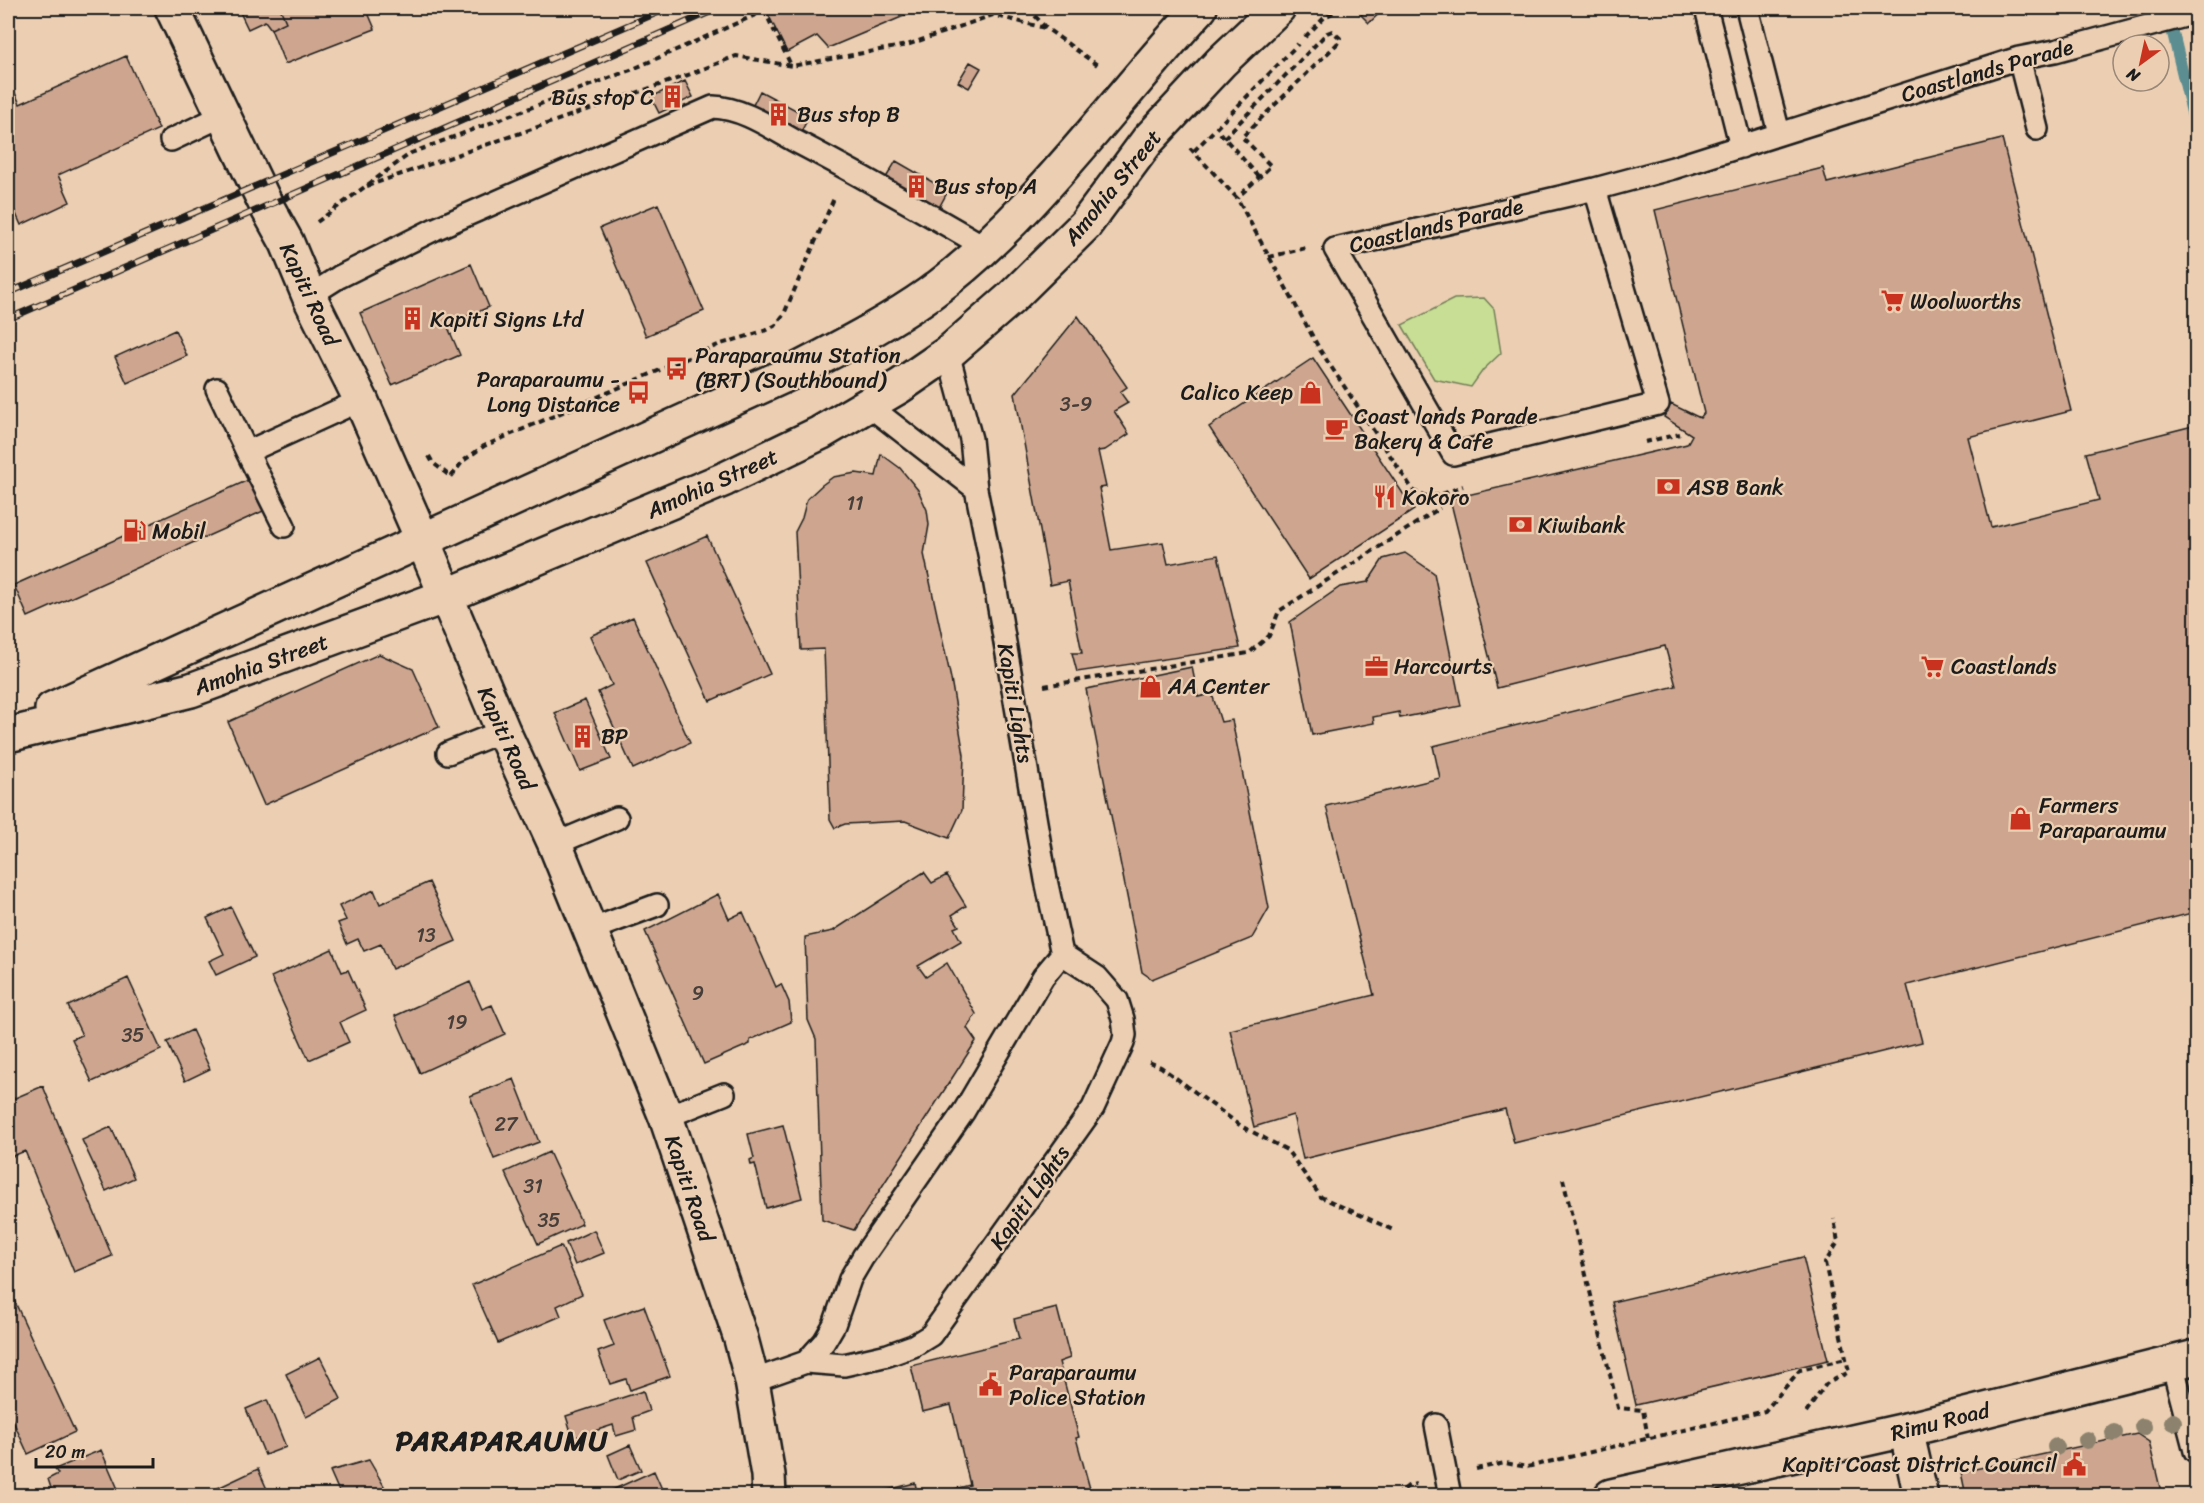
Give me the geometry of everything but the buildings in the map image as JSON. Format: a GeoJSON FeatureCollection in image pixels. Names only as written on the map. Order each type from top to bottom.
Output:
{"type":"FeatureCollection","features":[{"type":"Feature","properties":{"kind":"main road","name":"Kapiti Road"},"geometry":{"type":"LineString","coordinates":[[172,8],[361,400],[503,731],[555,844],[666,1117],[741,1339],[752,1381],[768,1475],[769,1496]]}},
{"type":"Feature","properties":{"kind":"main road","name":"Amohia Street"},"geometry":{"type":"LineString","coordinates":[[8,729],[799,369],[904,310],[929,294],[985,247],[1056,174],[1200,8]]}},
{"type":"Feature","properties":{"kind":"main road","name":"Amohia Street"},"geometry":{"type":"LineString","coordinates":[[8,735],[191,690],[446,596],[725,479],[820,433],[948,353],[1011,298],[1085,225],[1148,140],[1221,62],[1278,8]]}},
{"type":"Feature","properties":{"kind":"main road","name":"Rimu Road"},"geometry":{"type":"LineString","coordinates":[[1611,1496],[1906,1430],[2184,1360]]}},
{"type":"Feature","properties":{"kind":"main road"},"geometry":{"type":"LineString","coordinates":[[1906,1430],[1921,1496]]}},
{"type":"Feature","properties":{"kind":"lane"},"geometry":{"type":"LineString","coordinates":[[1706,8],[1741,147]]}},
{"type":"Feature","properties":{"kind":"lane"},"geometry":{"type":"LineString","coordinates":[[1747,8],[1779,133]]}},
{"type":"Feature","properties":{"kind":"lane","name":"Coastlands Parade"},"geometry":{"type":"LineString","coordinates":[[1594,189],[1658,404],[1453,454],[1335,249],[1594,189],[1741,147],[2019,58],[2055,51],[2196,13]]}},
{"type":"Feature","properties":{"kind":"lane"},"geometry":{"type":"LineString","coordinates":[[2019,58],[2037,129]]}},
{"type":"Feature","properties":{"kind":"lane"},"geometry":{"type":"LineString","coordinates":[[309,296],[339,277],[435,229],[713,107],[724,107],[746,115],[848,168],[985,247]]}},
{"type":"Feature","properties":{"kind":"lane"},"geometry":{"type":"LineString","coordinates":[[171,140],[224,116]]}},
{"type":"Feature","properties":{"kind":"lane","name":"Kapiti Lights"},"geometry":{"type":"LineString","coordinates":[[752,1381],[806,1362],[844,1365],[888,1355],[913,1346],[930,1335],[1093,1108],[1125,1035],[1122,1010],[1117,1000],[1097,976],[1062,954],[1046,880],[976,489],[971,439],[948,353]]}},
{"type":"Feature","properties":{"kind":"lane"},"geometry":{"type":"LineString","coordinates":[[217,389],[284,526]]}},
{"type":"Feature","properties":{"kind":"lane"},"geometry":{"type":"LineString","coordinates":[[247,452],[361,400]]}},
{"type":"Feature","properties":{"kind":"lane"},"geometry":{"type":"LineString","coordinates":[[868,405],[976,489]]}},
{"type":"Feature","properties":{"kind":"lane"},"geometry":{"type":"LineString","coordinates":[[448,753],[503,731]]}},
{"type":"Feature","properties":{"kind":"lane"},"geometry":{"type":"LineString","coordinates":[[555,844],[617,818]]}},
{"type":"Feature","properties":{"kind":"lane"},"geometry":{"type":"LineString","coordinates":[[590,930],[657,905]]}},
{"type":"Feature","properties":{"kind":"lane","name":"Kapiti Lights"},"geometry":{"type":"LineString","coordinates":[[806,1362],[824,1342],[834,1325],[850,1279],[863,1257],[964,1111],[1043,977],[1062,954]]}},
{"type":"Feature","properties":{"kind":"lane"},"geometry":{"type":"LineString","coordinates":[[666,1117],[724,1094]]}},
{"type":"Feature","properties":{"kind":"lane"},"geometry":{"type":"LineString","coordinates":[[2184,1360],[2195,1451]]}},
{"type":"Feature","properties":{"kind":"lane"},"geometry":{"type":"LineString","coordinates":[[1436,1425],[1448,1486]]}},
{"type":"Feature","properties":{"kind":"path"},"geometry":{"type":"LineString","coordinates":[[287,243],[411,153],[633,69],[771,8]]}},
{"type":"Feature","properties":{"kind":"path"},"geometry":{"type":"LineString","coordinates":[[1194,151],[1325,17],[1341,8]]}},
{"type":"Feature","properties":{"kind":"path"},"geometry":{"type":"LineString","coordinates":[[764,10],[792,66]]}},
{"type":"Feature","properties":{"kind":"path"},"geometry":{"type":"LineString","coordinates":[[367,186],[688,75],[736,56],[792,66],[907,45],[993,15],[1046,28]]}},
{"type":"Feature","properties":{"kind":"path"},"geometry":{"type":"LineString","coordinates":[[1237,198],[1260,178],[1271,166],[1242,137],[1337,44],[1340,38],[1332,31],[1327,33],[1222,136],[1260,178]]}},
{"type":"Feature","properties":{"kind":"path"},"geometry":{"type":"LineString","coordinates":[[451,477],[463,461],[484,446],[718,345],[776,325],[784,314],[848,168]]}},
{"type":"Feature","properties":{"kind":"path"},"geometry":{"type":"LineString","coordinates":[[1013,690],[1249,653],[1269,636],[1279,611],[1440,508]]}},
{"type":"Feature","properties":{"kind":"path"},"geometry":{"type":"LineString","coordinates":[[1120,1050],[1161,1067],[1241,1126],[1287,1150],[1321,1197],[1393,1230]]}},
{"type":"Feature","properties":{"kind":"path"},"geometry":{"type":"LineString","coordinates":[[1563,1179],[1618,1408],[1643,1410],[1648,1438]]}},
{"type":"Feature","properties":{"kind":"path"},"geometry":{"type":"LineString","coordinates":[[1826,1384],[1849,1372],[1825,1263],[1838,1242],[1834,1219]]}},
{"type":"Feature","properties":{"kind":"path"},"geometry":{"type":"LineString","coordinates":[[1396,1496],[1408,1486],[1448,1486],[1497,1464],[1527,1467],[1765,1411],[1800,1370],[1846,1359]]}},
{"type":"Feature","properties":{"kind":"green space"},"geometry":{"type":"Polygon","coordinates":[[[1484,298],[1494,309],[1501,353],[1483,370],[1471,387],[1434,379],[1402,325],[1454,299],[1484,298]]]}},
{"type":"Feature","properties":{"kind":"waterway"},"geometry":{"type":"LineString","coordinates":[[2167,8],[2196,129]]}},
{"type":"Feature","properties":{"kind":"railway"},"geometry":{"type":"LineString","coordinates":[[8,293],[668,8]]}},
{"type":"Feature","properties":{"kind":"railway"},"geometry":{"type":"LineString","coordinates":[[8,319],[719,8]]}},
{"type":"Feature","properties":{"kind":"place","name":"Bus stop C"},"geometry":{"type":"Point","coordinates":[672,97]}},
{"type":"Feature","properties":{"kind":"place","name":"Bus stop B"},"geometry":{"type":"Point","coordinates":[779,114]}},
{"type":"Feature","properties":{"kind":"place","name":"Bus stop A"},"geometry":{"type":"Point","coordinates":[916,186]}},
{"type":"Feature","properties":{"kind":"place","name":"Woolworths"},"geometry":{"type":"Point","coordinates":[1892,301]}},
{"type":"Feature","properties":{"kind":"place","name":"Kapiti Signs Ltd"},"geometry":{"type":"Point","coordinates":[412,319]}},
{"type":"Feature","properties":{"kind":"place","name":"Paraparaumu Station (BRT) (Southbound)"},"geometry":{"type":"Point","coordinates":[677,368]}},
{"type":"Feature","properties":{"kind":"place","name":"Paraparaumu - Long Distance"},"geometry":{"type":"Point","coordinates":[638,392]}},
{"type":"Feature","properties":{"kind":"place","name":"Calico Keep"},"geometry":{"type":"Point","coordinates":[1311,392]}},
{"type":"Feature","properties":{"kind":"place","name":"Coast lands Parade Bakery & Cafe"},"geometry":{"type":"Point","coordinates":[1336,429]}},
{"type":"Feature","properties":{"kind":"place","name":"ASB Bank"},"geometry":{"type":"Point","coordinates":[1669,487]}},
{"type":"Feature","properties":{"kind":"place","name":"Kokoro"},"geometry":{"type":"Point","coordinates":[1384,497]}},
{"type":"Feature","properties":{"kind":"place","name":"Kiwibank"},"geometry":{"type":"Point","coordinates":[1520,525]}},
{"type":"Feature","properties":{"kind":"place","name":"Mobil"},"geometry":{"type":"Point","coordinates":[134,531]}},
{"type":"Feature","properties":{"kind":"place","name":"Harcourts"},"geometry":{"type":"Point","coordinates":[1376,666]}},
{"type":"Feature","properties":{"kind":"place","name":"Coastlands"},"geometry":{"type":"Point","coordinates":[1933,666]}},
{"type":"Feature","properties":{"kind":"place","name":"AA Center"},"geometry":{"type":"Point","coordinates":[1150,686]}},
{"type":"Feature","properties":{"kind":"place","name":"BP"},"geometry":{"type":"Point","coordinates":[583,736]}},
{"type":"Feature","properties":{"kind":"place","name":"Farmers Paraparaumu"},"geometry":{"type":"Point","coordinates":[2021,818]}},
{"type":"Feature","properties":{"kind":"place","name":"Paraparaumu Police Station"},"geometry":{"type":"Point","coordinates":[991,1385]}},
{"type":"Feature","properties":{"kind":"place","name":"Kapiti Coast District Council"},"geometry":{"type":"Point","coordinates":[2075,1464]}},
{"type":"Feature","properties":{"kind":"district","name":"PARAPARAUMU"},"geometry":{"type":"Point","coordinates":[502,1440]}}]}
